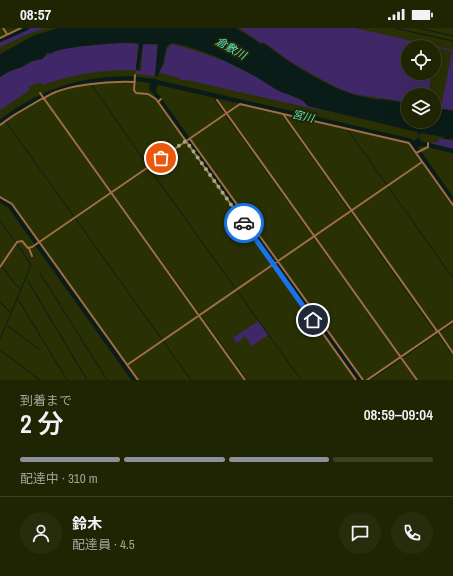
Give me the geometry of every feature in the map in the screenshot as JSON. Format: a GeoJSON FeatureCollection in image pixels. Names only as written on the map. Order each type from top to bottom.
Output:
{"type":"FeatureCollection","features":[{"type":"Feature","properties":{"kind":"street"},"geometry":{"type":"LineString","coordinates":[[3,28],[8,34]]}},
{"type":"Feature","properties":{"kind":"street"},"geometry":{"type":"LineString","coordinates":[[0,38],[22,28]]}},
{"type":"Feature","properties":{"kind":"street"},"geometry":{"type":"LineString","coordinates":[[135,76],[136,93],[150,95],[158,101],[363,380]]}},
{"type":"Feature","properties":{"kind":"street"},"geometry":{"type":"LineString","coordinates":[[0,125],[44,98],[70,88],[119,81],[135,82]]}},
{"type":"Feature","properties":{"kind":"street"},"geometry":{"type":"LineString","coordinates":[[40,93],[245,380]]}},
{"type":"Feature","properties":{"kind":"street"},"geometry":{"type":"LineString","coordinates":[[216,100],[417,380]]}},
{"type":"Feature","properties":{"kind":"street"},"geometry":{"type":"LineString","coordinates":[[29,248],[240,104],[409,143],[417,152],[422,162],[453,205]]}},
{"type":"Feature","properties":{"kind":"street"},"geometry":{"type":"LineString","coordinates":[[282,114],[453,353]]}},
{"type":"Feature","properties":{"kind":"street"},"geometry":{"type":"LineString","coordinates":[[188,140],[276,263],[356,380]]}},
{"type":"Feature","properties":{"kind":"street"},"geometry":{"type":"LineString","coordinates":[[417,152],[428,145]]}},
{"type":"Feature","properties":{"kind":"street"},"geometry":{"type":"LineString","coordinates":[[127,365],[422,162]]}},
{"type":"Feature","properties":{"kind":"street"},"geometry":{"type":"LineString","coordinates":[[0,197],[12,204],[38,243],[138,380]]}},
{"type":"Feature","properties":{"kind":"street"},"geometry":{"type":"LineString","coordinates":[[1,266],[16,242],[22,241],[29,248],[32,256]]}},
{"type":"Feature","properties":{"kind":"street"},"geometry":{"type":"LineString","coordinates":[[367,380],[401,358],[453,320]]}},
{"type":"Feature","properties":{"kind":"shaded area"},"geometry":{"type":"Polygon","coordinates":[[[29,28],[46,28],[0,47],[0,41],[29,28]]]}},
{"type":"Feature","properties":{"kind":"shaded area"},"geometry":{"type":"Polygon","coordinates":[[[239,28],[355,28],[408,40],[401,40],[401,80],[431,80],[429,88],[401,88],[401,101],[353,94],[334,86],[289,61],[264,42],[261,43],[239,28]]]}},
{"type":"Feature","properties":{"kind":"shaded area"},"geometry":{"type":"Polygon","coordinates":[[[123,43],[138,44],[136,70],[89,73],[43,85],[40,82],[28,87],[30,90],[0,110],[0,78],[6,73],[42,59],[49,53],[75,47],[123,43]]]}},
{"type":"Feature","properties":{"kind":"shaded area"},"geometry":{"type":"Polygon","coordinates":[[[143,44],[157,45],[156,72],[154,76],[137,74],[134,72],[141,71],[143,44]]]}},
{"type":"Feature","properties":{"kind":"shaded area"},"geometry":{"type":"Polygon","coordinates":[[[172,44],[222,60],[257,77],[280,91],[303,101],[308,106],[327,112],[187,80],[180,80],[180,78],[160,73],[159,72],[164,64],[167,49],[172,44]]]}},
{"type":"Feature","properties":{"kind":"shaded area"},"geometry":{"type":"Polygon","coordinates":[[[441,47],[453,50],[453,110],[441,109],[441,108],[452,51],[441,47]]]}},
{"type":"Feature","properties":{"kind":"shaded area"},"geometry":{"type":"Polygon","coordinates":[[[439,139],[453,141],[453,149],[430,144],[432,142],[437,143],[439,139]]]}},
{"type":"Feature","properties":{"kind":"shaded area"},"geometry":{"type":"Polygon","coordinates":[[[258,321],[268,335],[252,346],[245,336],[237,343],[233,338],[258,321]]]}},
{"type":"Feature","properties":{"kind":"water","name":"倉敷川"},"geometry":{"type":"Polygon","coordinates":[[[58,28],[236,28],[261,44],[263,43],[303,70],[346,92],[379,100],[381,99],[401,102],[401,128],[441,128],[441,110],[453,111],[453,139],[444,139],[443,137],[422,133],[419,135],[417,132],[308,106],[299,98],[273,88],[228,62],[183,45],[173,43],[168,45],[166,48],[163,63],[158,76],[156,77],[158,44],[143,44],[139,70],[137,70],[136,67],[139,44],[124,43],[99,44],[72,48],[55,51],[50,54],[48,52],[42,59],[31,61],[22,67],[10,71],[0,77],[0,54],[33,36],[58,28]]]}},
{"type":"Feature","properties":{"kind":"water"},"geometry":{"type":"Polygon","coordinates":[[[136,77],[156,79],[160,81],[160,84],[156,90],[160,98],[158,100],[149,89],[150,83],[136,81],[136,77]]]}},
{"type":"Feature","properties":{"kind":"water"},"geometry":{"type":"Polygon","coordinates":[[[418,137],[423,143],[428,144],[418,147],[418,150],[416,151],[410,143],[405,141],[406,138],[414,141],[418,137]]]}},
{"type":"Feature","properties":{"kind":"waterway"},"geometry":{"type":"LineString","coordinates":[[0,40],[27,28]]}},
{"type":"Feature","properties":{"kind":"waterway"},"geometry":{"type":"LineString","coordinates":[[394,28],[453,41]]}},
{"type":"Feature","properties":{"kind":"waterway"},"geometry":{"type":"LineString","coordinates":[[418,28],[453,36]]}},
{"type":"Feature","properties":{"kind":"waterway"},"geometry":{"type":"LineString","coordinates":[[0,122],[32,101],[65,87],[100,80],[138,79]]}},
{"type":"Feature","properties":{"kind":"waterway"},"geometry":{"type":"LineString","coordinates":[[89,81],[148,166]]}},
{"type":"Feature","properties":{"kind":"waterway","name":"宮川"},"geometry":{"type":"LineString","coordinates":[[156,82],[411,141]]}},
{"type":"Feature","properties":{"kind":"waterway"},"geometry":{"type":"LineString","coordinates":[[214,95],[215,100],[399,356]]}},
{"type":"Feature","properties":{"kind":"waterway"},"geometry":{"type":"LineString","coordinates":[[157,96],[360,380]]}},
{"type":"Feature","properties":{"kind":"waterway"},"geometry":{"type":"LineString","coordinates":[[282,111],[283,116],[434,330]]}},
{"type":"Feature","properties":{"kind":"waterway"},"geometry":{"type":"LineString","coordinates":[[4,119],[191,380]]}},
{"type":"Feature","properties":{"kind":"waterway"},"geometry":{"type":"LineString","coordinates":[[345,126],[453,278]]}},
{"type":"Feature","properties":{"kind":"waterway","name":"宮川"},"geometry":{"type":"LineString","coordinates":[[424,144],[453,151]]}},
{"type":"Feature","properties":{"kind":"waterway"},"geometry":{"type":"LineString","coordinates":[[80,148],[247,380]]}},
{"type":"Feature","properties":{"kind":"waterway"},"geometry":{"type":"LineString","coordinates":[[416,148],[453,201]]}},
{"type":"Feature","properties":{"kind":"waterway"},"geometry":{"type":"LineString","coordinates":[[149,168],[301,380]]}},
{"type":"Feature","properties":{"kind":"waterway"},"geometry":{"type":"LineString","coordinates":[[0,200],[9,205],[134,380]]}},
{"type":"Feature","properties":{"kind":"waterway"},"geometry":{"type":"LineString","coordinates":[[0,221],[31,265],[0,339]]}},
{"type":"Feature","properties":{"kind":"waterway"},"geometry":{"type":"LineString","coordinates":[[0,264],[16,285],[21,289]]}},
{"type":"Feature","properties":{"kind":"waterway"},"geometry":{"type":"LineString","coordinates":[[40,273],[107,380]]}},
{"type":"Feature","properties":{"kind":"waterway"},"geometry":{"type":"LineString","coordinates":[[28,281],[87,380]]}},
{"type":"Feature","properties":{"kind":"waterway"},"geometry":{"type":"LineString","coordinates":[[18,299],[67,380]]}},
{"type":"Feature","properties":{"kind":"waterway"},"geometry":{"type":"LineString","coordinates":[[0,302],[11,313]]}},
{"type":"Feature","properties":{"kind":"waterway"},"geometry":{"type":"LineString","coordinates":[[370,380],[453,323]]}},
{"type":"Feature","properties":{"kind":"waterway"},"geometry":{"type":"LineString","coordinates":[[8,326],[40,350]]}},
{"type":"Feature","properties":{"kind":"waterway"},"geometry":{"type":"LineString","coordinates":[[438,334],[453,355]]}},
{"type":"Feature","properties":{"kind":"waterway"},"geometry":{"type":"LineString","coordinates":[[0,350],[40,380]]}},
{"type":"Feature","properties":{"kind":"waterway"},"geometry":{"type":"LineString","coordinates":[[401,359],[416,380]]}},
{"type":"Feature","properties":{"kind":"way so far"},"geometry":{"type":"LineString","coordinates":[[161,158],[186,141],[244,223]]}},
{"type":"Feature","properties":{"kind":"route"},"geometry":{"type":"LineString","coordinates":[[244,223],[313,320]]}}]}
